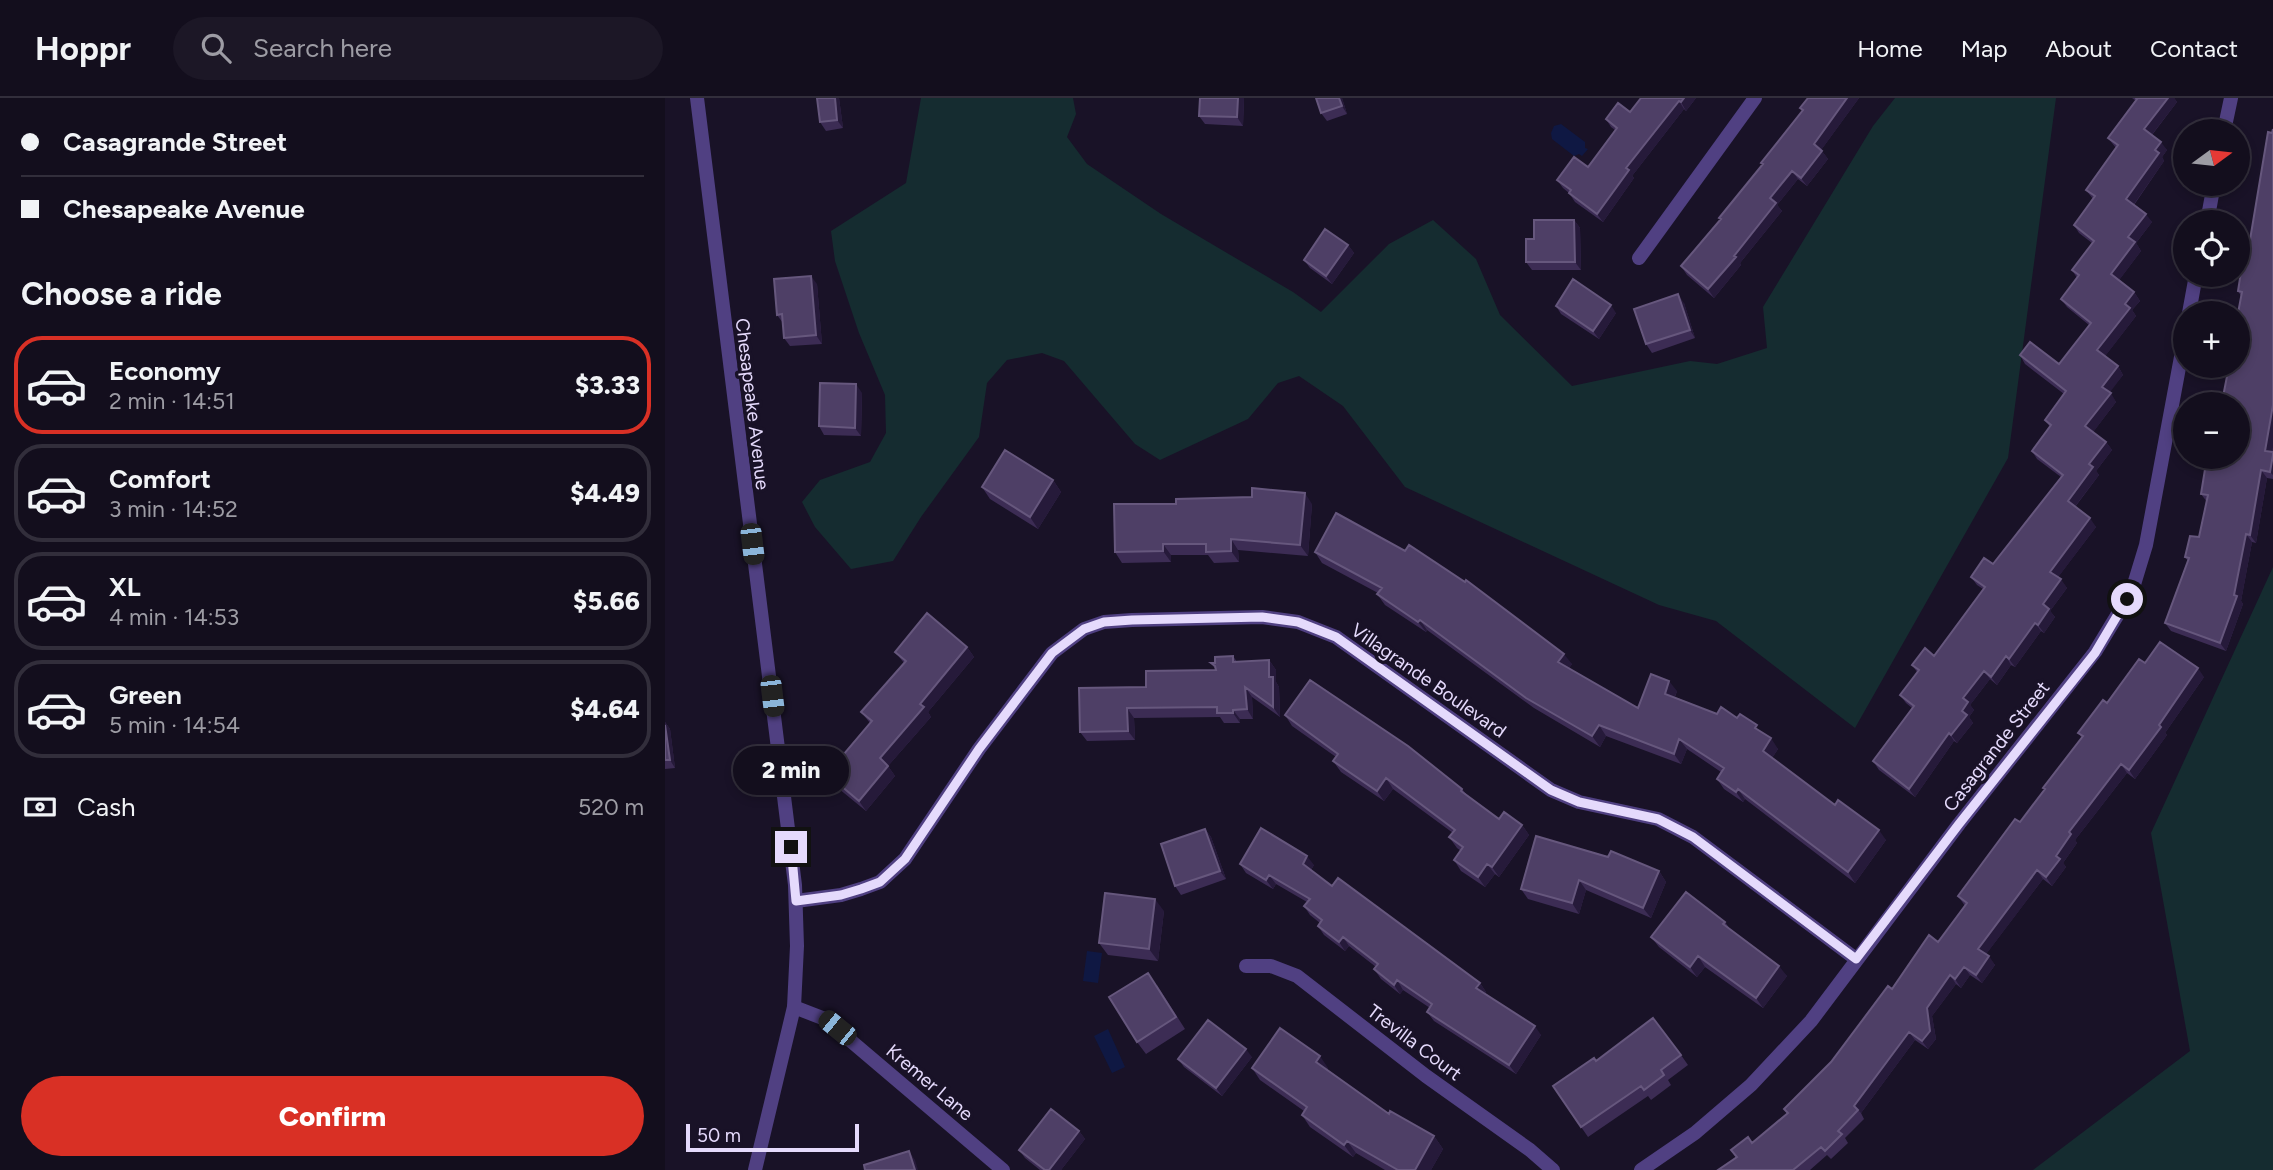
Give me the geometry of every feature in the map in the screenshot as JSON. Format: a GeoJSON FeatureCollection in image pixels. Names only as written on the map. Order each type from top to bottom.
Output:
{"type":"FeatureCollection","features":[{"type":"Feature","properties":{"kind":"street","name":"Chesapeake Avenue"},"geometry":{"type":"LineString","coordinates":[[697,98],[796,901],[794,1007],[755,1170]]}},
{"type":"Feature","properties":{"kind":"street"},"geometry":{"type":"LineString","coordinates":[[1639,258],[1755,98]]}},
{"type":"Feature","properties":{"kind":"street"},"geometry":{"type":"LineString","coordinates":[[2227,119],[2231,98]]}},
{"type":"Feature","properties":{"kind":"street","name":"Casagrande Street"},"geometry":{"type":"LineString","coordinates":[[1641,1170],[1695,1132],[1751,1085],[1811,1021],[1959,824],[2095,653],[2131,591],[2146,545],[2177,378]]}},
{"type":"Feature","properties":{"kind":"street","name":"Villagrande Boulevard"},"geometry":{"type":"LineString","coordinates":[[796,901],[841,895],[871,886],[880,882],[905,859],[979,749],[1052,653],[1084,629],[1104,622],[1132,620],[1262,617],[1298,622],[1336,637],[1551,790],[1579,802],[1658,819],[1693,837],[1856,959]]}},
{"type":"Feature","properties":{"kind":"street","name":"Trevilla Court"},"geometry":{"type":"LineString","coordinates":[[1246,966],[1271,966],[1297,976],[1553,1170]]}},
{"type":"Feature","properties":{"kind":"street","name":"Kremer Lane"},"geometry":{"type":"LineString","coordinates":[[794,1007],[825,1019],[1003,1170]]}},
{"type":"Feature","properties":{"kind":"green space"},"geometry":{"type":"Polygon","coordinates":[[[921,98],[1073,98],[1076,114],[1067,137],[1087,164],[1161,214],[1293,292],[1321,312],[1389,244],[1433,220],[1476,259],[1500,315],[1572,386],[1690,361],[1717,364],[1767,348],[1763,307],[1873,126],[1895,98],[2056,98],[2008,458],[1855,728],[1716,621],[1659,605],[1405,487],[1343,406],[1299,376],[1278,383],[1248,419],[1160,460],[1135,444],[1064,361],[1042,353],[1007,360],[987,383],[979,437],[893,561],[851,569],[815,527],[802,502],[820,480],[870,462],[886,433],[885,395],[859,333],[835,261],[831,231],[906,183],[921,98]]]}},
{"type":"Feature","properties":{"kind":"green space"},"geometry":{"type":"Polygon","coordinates":[[[2273,567],[2273,1170],[2033,1170],[2190,1051],[2151,833],[2273,567]]]}},
{"type":"Feature","properties":{"kind":"water"},"geometry":{"type":"Polygon","coordinates":[[[1561,124],[1585,142],[1585,148],[1588,149],[1582,156],[1574,156],[1552,139],[1554,126],[1561,124]]]}},
{"type":"Feature","properties":{"kind":"water"},"geometry":{"type":"Polygon","coordinates":[[[1087,951],[1102,953],[1098,983],[1083,981],[1087,951]]]}},
{"type":"Feature","properties":{"kind":"water"},"geometry":{"type":"Polygon","coordinates":[[[1108,1029],[1125,1067],[1112,1073],[1094,1036],[1108,1029]]]}},
{"type":"Feature","properties":{"kind":"building"},"geometry":{"type":"Polygon","coordinates":[[[817,98],[835,98],[837,120],[820,122],[817,98]]]}},
{"type":"Feature","properties":{"kind":"building"},"geometry":{"type":"Polygon","coordinates":[[[1200,98],[1238,98],[1237,117],[1199,116],[1200,98]]]}},
{"type":"Feature","properties":{"kind":"building"},"geometry":{"type":"Polygon","coordinates":[[[1316,98],[1339,98],[1342,106],[1321,113],[1316,98]]]}},
{"type":"Feature","properties":{"kind":"building"},"geometry":{"type":"Polygon","coordinates":[[[1641,98],[1684,98],[1626,168],[1629,170],[1597,214],[1569,193],[1571,190],[1557,180],[1574,157],[1588,167],[1617,128],[1606,119],[1618,103],[1630,112],[1641,98]]]}},
{"type":"Feature","properties":{"kind":"building"},"geometry":{"type":"Polygon","coordinates":[[[1808,98],[1847,98],[1814,144],[1822,151],[1801,178],[1792,171],[1770,198],[1776,203],[1734,256],[1736,257],[1708,289],[1681,266],[1763,164],[1761,163],[1803,110],[1800,108],[1808,98]]]}},
{"type":"Feature","properties":{"kind":"building"},"geometry":{"type":"Polygon","coordinates":[[[2136,98],[2168,98],[2144,129],[2161,142],[2155,150],[2159,153],[2126,199],[2146,214],[2128,237],[2135,242],[2111,274],[2134,292],[2125,304],[2130,308],[2097,350],[2118,366],[2102,387],[2111,393],[2085,426],[2106,442],[2089,464],[2093,467],[2068,501],[2090,518],[2050,572],[2061,579],[2043,604],[2049,609],[2038,625],[2035,623],[2009,659],[2006,656],[1991,677],[1984,671],[1963,698],[1968,702],[1962,711],[1967,715],[1951,735],[1949,733],[1909,789],[1873,761],[1914,706],[1900,695],[1919,670],[1912,665],[1925,648],[1934,656],[1985,587],[1971,577],[1984,558],[1993,564],[2063,475],[2032,451],[2051,425],[2045,420],[2066,391],[2020,355],[2030,342],[2059,364],[2091,323],[2061,299],[2079,275],[2072,270],[2094,241],[2074,225],[2095,196],[2086,190],[2118,145],[2108,138],[2136,98]]]}},
{"type":"Feature","properties":{"kind":"building"},"geometry":{"type":"Polygon","coordinates":[[[2273,129],[2273,405],[2265,451],[2273,452],[2273,455],[2270,472],[2261,470],[2250,535],[2246,534],[2234,595],[2237,596],[2220,643],[2165,623],[2189,558],[2185,557],[2190,536],[2199,537],[2208,495],[2201,494],[2205,469],[2250,469],[2250,392],[2224,392],[2227,378],[2250,378],[2250,301],[2240,301],[2242,292],[2238,291],[2239,287],[2250,287],[2250,240],[2268,132],[2272,133],[2273,129]]]}},
{"type":"Feature","properties":{"kind":"building"},"geometry":{"type":"Polygon","coordinates":[[[1534,220],[1574,220],[1575,262],[1526,262],[1526,239],[1534,239],[1534,220]]]}},
{"type":"Feature","properties":{"kind":"building"},"geometry":{"type":"Polygon","coordinates":[[[1325,229],[1348,245],[1326,276],[1304,260],[1325,229]]]}},
{"type":"Feature","properties":{"kind":"building"},"geometry":{"type":"Polygon","coordinates":[[[811,276],[816,335],[784,338],[782,314],[777,315],[774,279],[811,276]]]}},
{"type":"Feature","properties":{"kind":"building"},"geometry":{"type":"Polygon","coordinates":[[[1573,279],[1611,305],[1593,331],[1556,306],[1573,279]]]}},
{"type":"Feature","properties":{"kind":"building"},"geometry":{"type":"Polygon","coordinates":[[[1678,294],[1690,330],[1646,344],[1634,309],[1678,294]]]}},
{"type":"Feature","properties":{"kind":"building"},"geometry":{"type":"Polygon","coordinates":[[[820,383],[856,384],[855,428],[819,426],[820,383]]]}},
{"type":"Feature","properties":{"kind":"building"},"geometry":{"type":"Polygon","coordinates":[[[1005,450],[1053,480],[1030,517],[982,487],[1005,450]]]}},
{"type":"Feature","properties":{"kind":"building"},"geometry":{"type":"Polygon","coordinates":[[[1252,488],[1305,493],[1300,545],[1231,539],[1231,551],[1206,552],[1206,544],[1163,544],[1163,551],[1115,552],[1114,504],[1176,504],[1176,499],[1252,497],[1252,488]]]}},
{"type":"Feature","properties":{"kind":"building"},"geometry":{"type":"Polygon","coordinates":[[[1336,513],[1405,551],[1409,545],[1465,582],[1466,580],[1564,654],[1558,662],[1638,708],[1651,674],[1669,681],[1665,694],[1717,714],[1721,707],[1737,718],[1740,714],[1771,738],[1763,751],[1835,805],[1838,800],[1879,830],[1848,872],[1738,789],[1736,792],[1717,779],[1724,768],[1679,739],[1674,754],[1599,725],[1592,736],[1526,698],[1420,620],[1418,622],[1377,594],[1382,588],[1315,552],[1336,513]]]}},
{"type":"Feature","properties":{"kind":"building"},"geometry":{"type":"Polygon","coordinates":[[[927,613],[967,647],[920,704],[924,707],[880,758],[888,766],[859,801],[827,774],[872,721],[861,712],[906,661],[895,652],[927,613]]]}},
{"type":"Feature","properties":{"kind":"building"},"geometry":{"type":"Polygon","coordinates":[[[2160,642],[2198,668],[2159,725],[2161,727],[2129,770],[2121,764],[2069,832],[2071,834],[2056,856],[2060,859],[2046,877],[2037,870],[1978,949],[1989,956],[1976,975],[1964,967],[1955,979],[1950,975],[1927,1008],[1930,1031],[1922,1041],[1909,1032],[1854,1106],[1858,1110],[1838,1131],[1842,1134],[1825,1151],[1821,1147],[1793,1170],[1718,1170],[1737,1157],[1731,1150],[1748,1137],[1752,1143],[1788,1113],[1784,1109],[1831,1062],[1888,986],[1892,989],[1929,935],[1938,942],[1967,903],[1958,896],[2015,819],[2020,822],[2045,789],[2043,788],[2083,736],[2078,733],[2103,700],[2107,703],[2139,659],[2145,663],[2160,642]]]}},
{"type":"Feature","properties":{"kind":"building"},"geometry":{"type":"Polygon","coordinates":[[[1233,656],[1233,662],[1269,660],[1269,677],[1273,677],[1273,707],[1245,687],[1247,709],[1233,710],[1233,713],[1217,713],[1217,707],[1127,708],[1128,731],[1080,732],[1079,688],[1146,687],[1146,671],[1216,670],[1211,663],[1215,663],[1215,657],[1233,656]]]}},
{"type":"Feature","properties":{"kind":"building"},"geometry":{"type":"Polygon","coordinates":[[[1310,680],[1408,746],[1499,819],[1504,812],[1522,825],[1492,867],[1487,864],[1478,877],[1454,860],[1463,847],[1449,837],[1455,830],[1386,778],[1377,791],[1333,761],[1338,754],[1285,715],[1310,680]]]}},
{"type":"Feature","properties":{"kind":"building"},"geometry":{"type":"Polygon","coordinates":[[[665,725],[670,760],[665,760],[665,725]]]}},
{"type":"Feature","properties":{"kind":"building"},"geometry":{"type":"Polygon","coordinates":[[[1261,828],[1307,856],[1303,864],[1332,886],[1338,878],[1480,983],[1476,988],[1535,1026],[1509,1065],[1427,1012],[1432,1004],[1397,980],[1394,985],[1374,969],[1378,964],[1343,937],[1339,942],[1318,926],[1322,920],[1304,906],[1310,899],[1269,875],[1266,880],[1240,864],[1261,828]]]}},
{"type":"Feature","properties":{"kind":"building"},"geometry":{"type":"Polygon","coordinates":[[[1205,829],[1220,871],[1175,886],[1161,844],[1205,829]]]}},
{"type":"Feature","properties":{"kind":"building"},"geometry":{"type":"Polygon","coordinates":[[[1536,836],[1608,857],[1611,851],[1659,871],[1643,908],[1579,880],[1572,903],[1521,889],[1536,836]]]}},
{"type":"Feature","properties":{"kind":"building"},"geometry":{"type":"Polygon","coordinates":[[[1686,892],[1779,966],[1756,998],[1698,956],[1690,967],[1651,937],[1686,892]]]}},
{"type":"Feature","properties":{"kind":"building"},"geometry":{"type":"Polygon","coordinates":[[[1105,893],[1155,899],[1149,949],[1099,943],[1105,893]]]}},
{"type":"Feature","properties":{"kind":"building"},"geometry":{"type":"Polygon","coordinates":[[[1148,973],[1176,1017],[1137,1042],[1109,997],[1148,973]]]}},
{"type":"Feature","properties":{"kind":"building"},"geometry":{"type":"Polygon","coordinates":[[[1653,1018],[1681,1055],[1661,1070],[1664,1075],[1644,1090],[1641,1086],[1581,1127],[1553,1086],[1594,1058],[1596,1061],[1653,1018]]]}},
{"type":"Feature","properties":{"kind":"building"},"geometry":{"type":"Polygon","coordinates":[[[1208,1020],[1246,1049],[1216,1088],[1178,1059],[1208,1020]]]}},
{"type":"Feature","properties":{"kind":"building"},"geometry":{"type":"Polygon","coordinates":[[[1280,1028],[1320,1056],[1316,1062],[1389,1114],[1390,1111],[1434,1136],[1415,1170],[1398,1170],[1347,1141],[1344,1145],[1302,1115],[1307,1107],[1252,1068],[1280,1028]]]}},
{"type":"Feature","properties":{"kind":"building"},"geometry":{"type":"Polygon","coordinates":[[[1051,1109],[1079,1131],[1049,1170],[1045,1170],[1019,1150],[1051,1109]]]}},
{"type":"Feature","properties":{"kind":"building"},"geometry":{"type":"Polygon","coordinates":[[[909,1151],[915,1170],[865,1170],[864,1165],[909,1151]]]}},
{"type":"Feature","properties":{"kind":"route"},"geometry":{"type":"LineString","coordinates":[[791,847],[796,901],[841,895],[880,882],[905,859],[979,749],[1052,653],[1084,629],[1104,622],[1132,620],[1262,617],[1298,622],[1336,637],[1551,790],[1579,802],[1658,819],[1693,837],[1856,959],[2095,653],[2127,599]]}}]}
